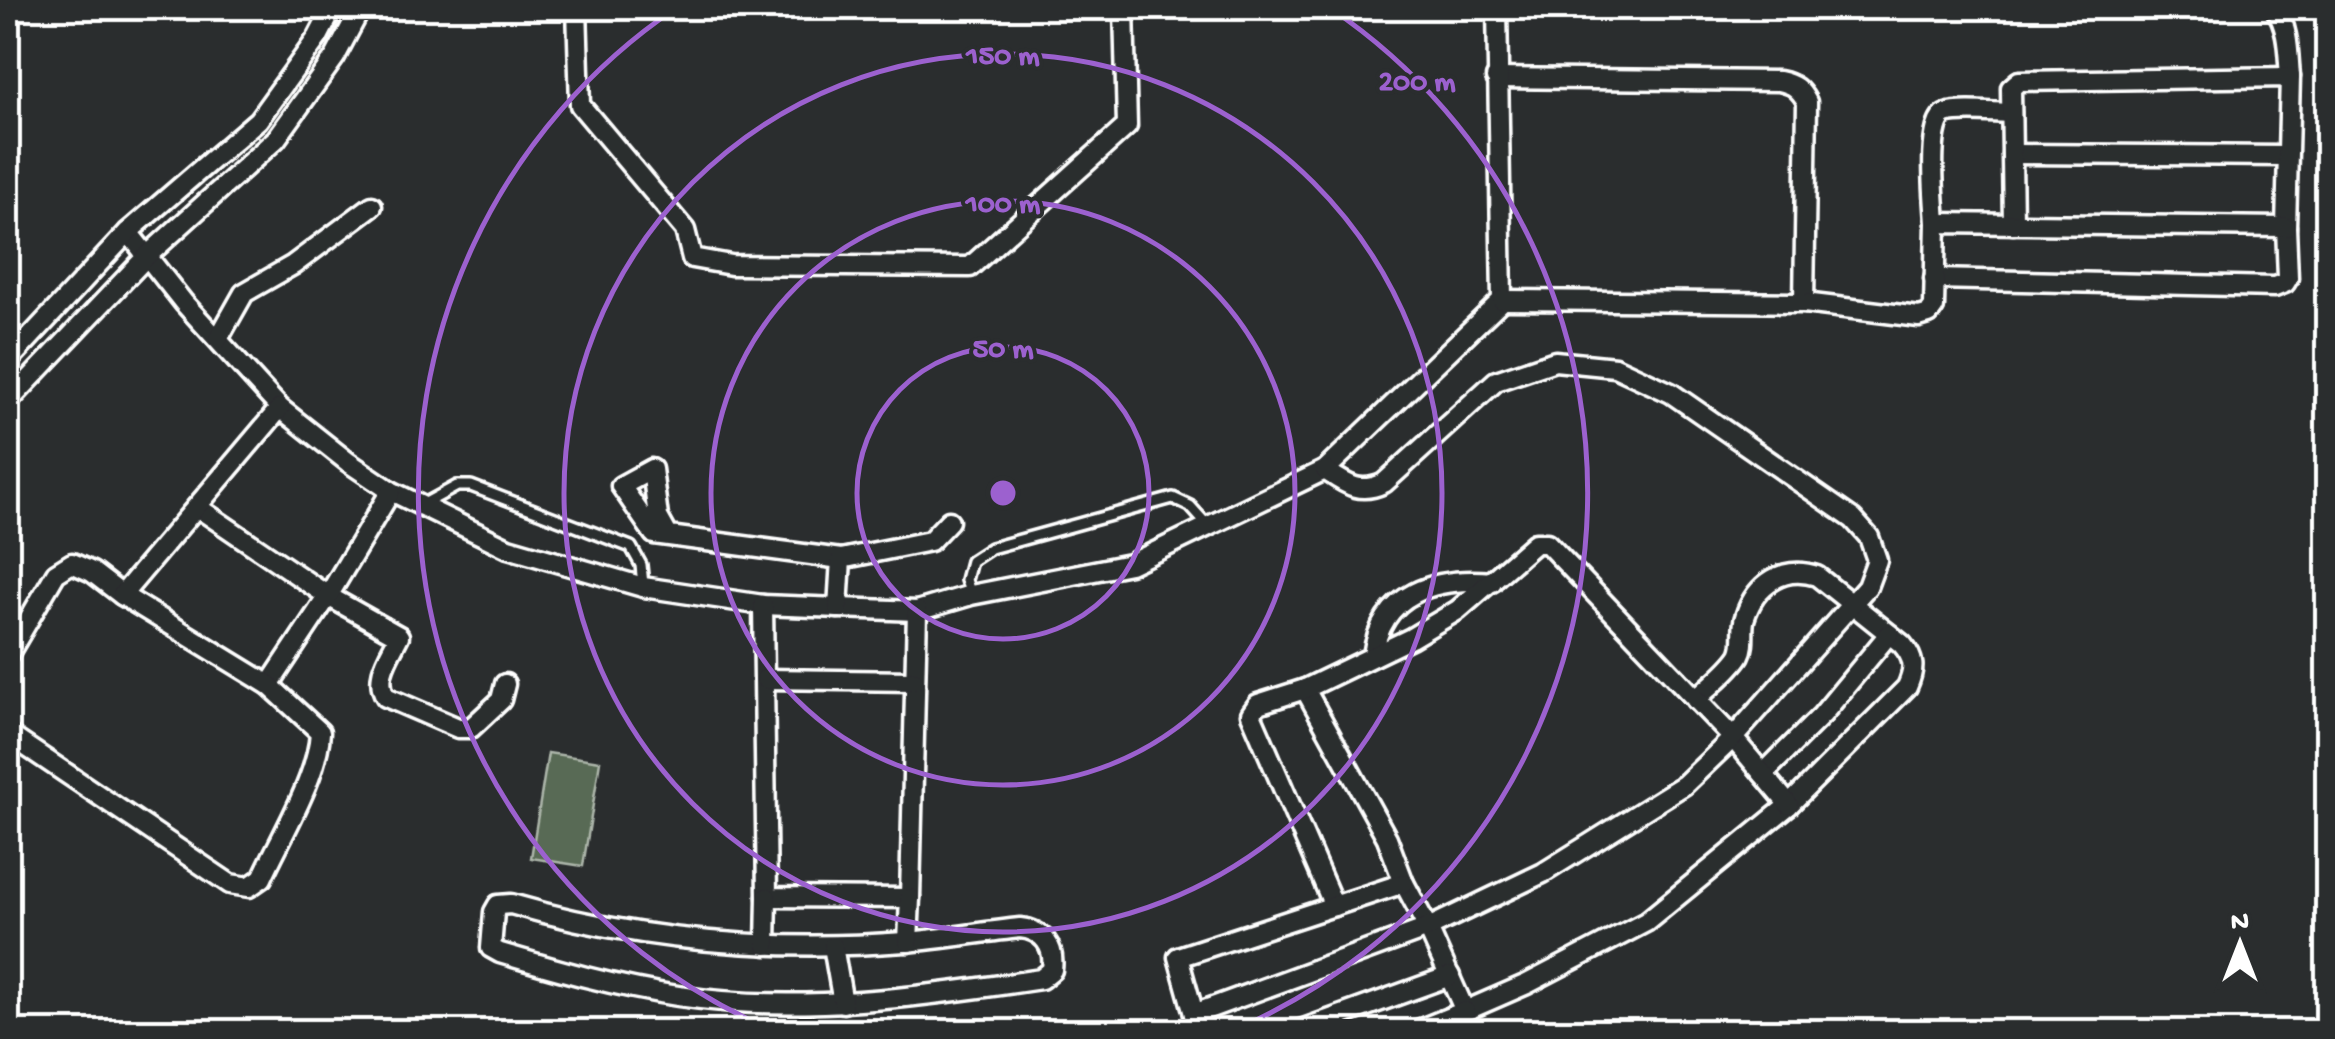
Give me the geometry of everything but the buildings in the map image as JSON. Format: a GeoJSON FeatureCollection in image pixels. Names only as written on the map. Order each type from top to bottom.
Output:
{"type":"FeatureCollection","features":[{"type":"Feature","properties":{"kind":"main road"},"geometry":{"type":"LineString","coordinates":[[2319,1032],[2328,1023]]}},
{"type":"Feature","properties":{"kind":"street"},"geometry":{"type":"LineString","coordinates":[[8,361],[128,232],[258,120],[318,37],[333,8]]}},
{"type":"Feature","properties":{"kind":"street"},"geometry":{"type":"LineString","coordinates":[[8,402],[148,255],[276,139],[334,57],[362,8]]}},
{"type":"Feature","properties":{"kind":"street"},"geometry":{"type":"LineString","coordinates":[[577,8],[580,105],[685,230],[692,258],[731,265],[970,267],[1127,126],[1124,8]]}},
{"type":"Feature","properties":{"kind":"street"},"geometry":{"type":"LineString","coordinates":[[1498,8],[1502,300]]}},
{"type":"Feature","properties":{"kind":"street"},"geometry":{"type":"LineString","coordinates":[[1934,279],[2275,287],[2285,284],[2290,78],[2287,40],[2275,8]]}},
{"type":"Feature","properties":{"kind":"street"},"geometry":{"type":"LineString","coordinates":[[1496,78],[1778,81],[1801,91],[1807,102],[1804,303]]}},
{"type":"Feature","properties":{"kind":"street"},"geometry":{"type":"LineString","coordinates":[[2013,224],[2011,88],[2019,81],[2290,78]]}},
{"type":"Feature","properties":{"kind":"street"},"geometry":{"type":"LineString","coordinates":[[128,232],[280,408],[390,491],[508,548],[643,587],[762,606],[916,611],[1130,564],[1325,470],[1502,300],[1804,303],[1919,317],[1929,314],[1934,307],[1937,122],[1945,114],[2011,113]]}},
{"type":"Feature","properties":{"kind":"street"},"geometry":{"type":"LineString","coordinates":[[2012,154],[2287,156]]}},
{"type":"Feature","properties":{"kind":"street"},"geometry":{"type":"LineString","coordinates":[[218,340],[244,292],[293,265],[372,206]]}},
{"type":"Feature","properties":{"kind":"street"},"geometry":{"type":"LineString","coordinates":[[1936,223],[2286,227]]}},
{"type":"Feature","properties":{"kind":"street"},"geometry":{"type":"LineString","coordinates":[[1325,470],[1353,489],[1370,490],[1384,483],[1496,381],[1555,361],[1615,366],[1671,394],[1853,519],[1869,537],[1878,560],[1867,587],[1733,738],[1684,785],[1542,872],[1428,928],[1196,1023],[1178,956],[1404,883]]}},
{"type":"Feature","properties":{"kind":"street"},"geometry":{"type":"LineString","coordinates":[[122,596],[280,408]]}},
{"type":"Feature","properties":{"kind":"street"},"geometry":{"type":"LineString","coordinates":[[668,535],[658,516],[652,469],[621,486],[654,534],[841,559],[930,542],[950,521]]}},
{"type":"Feature","properties":{"kind":"street"},"geometry":{"type":"LineString","coordinates":[[269,685],[390,491]]}},
{"type":"Feature","properties":{"kind":"street"},"geometry":{"type":"LineString","coordinates":[[197,506],[328,596],[399,636],[380,676],[380,688],[386,697],[458,728],[471,728],[501,700],[505,684]]}},
{"type":"Feature","properties":{"kind":"street"},"geometry":{"type":"LineString","coordinates":[[1334,906],[1250,714],[1258,704],[1306,688],[1458,610],[1535,544],[1548,544],[1733,738],[1789,805]]}},
{"type":"Feature","properties":{"kind":"street"},"geometry":{"type":"LineString","coordinates":[[838,608],[841,559]]}},
{"type":"Feature","properties":{"kind":"street"},"geometry":{"type":"LineString","coordinates":[[8,655],[56,573],[72,563],[269,685],[320,732],[319,748],[262,878],[249,887],[230,884],[8,734]]}},
{"type":"Feature","properties":{"kind":"street"},"geometry":{"type":"LineString","coordinates":[[1413,1032],[1562,967],[1646,922],[1789,805],[1907,687],[1914,672],[1913,656],[1816,576],[1802,571],[1782,572],[1758,592],[1745,618],[1741,654],[1696,700]]}},
{"type":"Feature","properties":{"kind":"street"},"geometry":{"type":"LineString","coordinates":[[1373,656],[1380,630],[1396,606],[1429,585],[1456,580],[1492,582]]}},
{"type":"Feature","properties":{"kind":"street"},"geometry":{"type":"LineString","coordinates":[[762,606],[766,679],[766,945]]}},
{"type":"Feature","properties":{"kind":"street"},"geometry":{"type":"LineString","coordinates":[[908,942],[916,611]]}},
{"type":"Feature","properties":{"kind":"street"},"geometry":{"type":"LineString","coordinates":[[1763,774],[1822,715],[1890,634]]}},
{"type":"Feature","properties":{"kind":"street"},"geometry":{"type":"LineString","coordinates":[[766,679],[914,682]]}},
{"type":"Feature","properties":{"kind":"street"},"geometry":{"type":"LineString","coordinates":[[1306,688],[1388,838],[1404,883],[1465,1011]]}},
{"type":"Feature","properties":{"kind":"street"},"geometry":{"type":"LineString","coordinates":[[767,897],[910,898]]}},
{"type":"Feature","properties":{"kind":"street"},"geometry":{"type":"LineString","coordinates":[[510,904],[621,930],[766,945],[908,942],[1020,928],[1035,929],[1046,938],[1053,960],[1052,970],[1041,979],[939,994],[843,1002],[680,996],[616,984],[500,953],[491,948],[490,937],[498,905],[510,904]]}},
{"type":"Feature","properties":{"kind":"street"},"geometry":{"type":"LineString","coordinates":[[833,946],[843,1002]]}},
{"type":"Feature","properties":{"kind":"street"},"geometry":{"type":"LineString","coordinates":[[1294,1032],[1450,976]]}},
{"type":"Feature","properties":{"kind":"lane"},"geometry":{"type":"LineString","coordinates":[[421,506],[457,486],[488,493],[631,547],[640,565],[643,587]]}},
{"type":"Feature","properties":{"kind":"lane"},"geometry":{"type":"LineString","coordinates":[[971,596],[966,580],[971,560],[992,548],[1173,498],[1190,506],[1208,526]]}},
{"type":"Feature","properties":{"kind":"green space"},"geometry":{"type":"Polygon","coordinates":[[[548,753],[600,761],[583,866],[531,858],[548,753]]]}}]}
